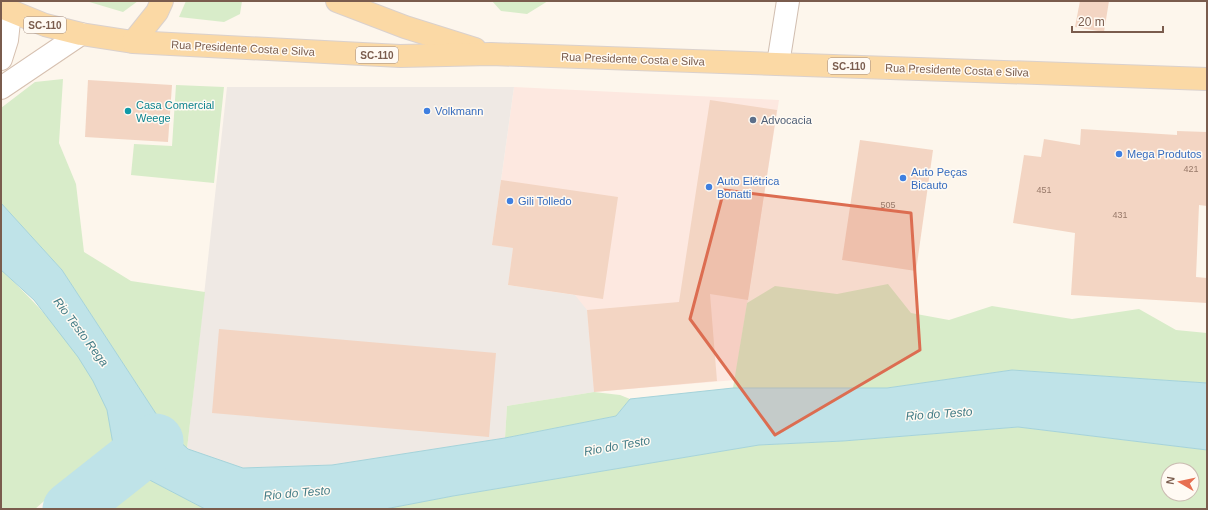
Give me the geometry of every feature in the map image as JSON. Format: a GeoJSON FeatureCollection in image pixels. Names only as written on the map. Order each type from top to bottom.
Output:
{"type":"FeatureCollection","features":[{"type":"Feature","properties":{"kind":"main road"},"geometry":{"type":"LineString","coordinates":[[132,42],[157,12],[162,1]]}},
{"type":"Feature","properties":{"kind":"main road","name":"Rua Presidente Costa e Silva"},"geometry":{"type":"LineString","coordinates":[[337,1],[405,27],[491,54]]}},
{"type":"Feature","properties":{"kind":"main road"},"geometry":{"type":"LineString","coordinates":[[778,64],[788,1]]}},
{"type":"Feature","properties":{"kind":"main road"},"geometry":{"type":"LineString","coordinates":[[1,59],[7,40],[6,10]]}},
{"type":"Feature","properties":{"kind":"main road","name":"Rua Presidente Costa e Silva"},"geometry":{"type":"LineString","coordinates":[[6,10],[45,25],[81,34],[132,42],[400,56],[491,54],[1207,78]]}},
{"type":"Feature","properties":{"kind":"main road"},"geometry":{"type":"LineString","coordinates":[[1,88],[81,34]]}},
{"type":"Feature","properties":{"kind":"highlighted area"},"geometry":{"type":"Polygon","coordinates":[[[724,190],[911,213],[920,350],[775,435],[690,319],[724,190]]]}},
{"type":"Feature","properties":{"kind":"shaded area"},"geometry":{"type":"Polygon","coordinates":[[[227,87],[514,87],[492,245],[513,248],[508,285],[575,295],[587,310],[594,392],[507,406],[505,438],[332,465],[243,468],[187,449],[227,87]]]}},
{"type":"Feature","properties":{"kind":"shaded area"},"geometry":{"type":"Polygon","coordinates":[[[514,87],[779,100],[735,380],[594,392],[575,295],[508,285],[492,245],[514,87]]]}},
{"type":"Feature","properties":{"kind":"green space"},"geometry":{"type":"Polygon","coordinates":[[[86,1],[138,1],[123,12],[86,1]]]}},
{"type":"Feature","properties":{"kind":"green space"},"geometry":{"type":"Polygon","coordinates":[[[186,1],[242,1],[240,14],[224,22],[179,17],[186,1]]]}},
{"type":"Feature","properties":{"kind":"green space"},"geometry":{"type":"Polygon","coordinates":[[[492,1],[548,1],[527,14],[501,11],[492,1]]]}},
{"type":"Feature","properties":{"kind":"green space"},"geometry":{"type":"Polygon","coordinates":[[[63,79],[59,143],[76,184],[84,252],[131,281],[205,292],[187,449],[166,429],[62,270],[1,203],[1,108],[35,82],[63,79]]]}},
{"type":"Feature","properties":{"kind":"green space"},"geometry":{"type":"Polygon","coordinates":[[[176,85],[224,87],[214,183],[131,175],[134,144],[172,146],[176,85]]]}},
{"type":"Feature","properties":{"kind":"green space"},"geometry":{"type":"Polygon","coordinates":[[[1,270],[47,317],[89,372],[107,410],[113,444],[96,463],[51,495],[35,509],[1,509],[1,270]]]}},
{"type":"Feature","properties":{"kind":"green space"},"geometry":{"type":"Polygon","coordinates":[[[888,284],[911,313],[949,320],[992,306],[1072,319],[1139,309],[1176,330],[1207,333],[1207,383],[1012,370],[887,388],[733,388],[747,303],[775,286],[837,294],[888,284]]]}},
{"type":"Feature","properties":{"kind":"green space"},"geometry":{"type":"Polygon","coordinates":[[[594,392],[620,395],[630,399],[616,416],[505,438],[507,406],[594,392]]]}},
{"type":"Feature","properties":{"kind":"green space"},"geometry":{"type":"Polygon","coordinates":[[[1018,427],[1207,450],[1207,509],[385,509],[453,496],[759,445],[843,441],[1018,427]]]}},
{"type":"Feature","properties":{"kind":"green space"},"geometry":{"type":"Polygon","coordinates":[[[140,475],[205,509],[104,509],[140,475]]]}},
{"type":"Feature","properties":{"kind":"water","name":"Rio Testo Rega"},"geometry":{"type":"Polygon","coordinates":[[[1,203],[62,270],[166,429],[188,449],[243,468],[332,465],[505,438],[616,416],[630,399],[733,388],[887,388],[1012,370],[1207,383],[1207,450],[1018,427],[843,441],[759,445],[453,496],[385,509],[205,509],[140,475],[113,444],[107,410],[93,381],[78,357],[34,300],[1,270],[1,203]]]}},
{"type":"Feature","properties":{"kind":"building"},"geometry":{"type":"Polygon","coordinates":[[[1080,1],[1109,1],[1104,32],[1075,27],[1080,1]]]}},
{"type":"Feature","properties":{"kind":"building","name":"Casa Comercial Weege"},"geometry":{"type":"Polygon","coordinates":[[[88,80],[172,85],[168,142],[85,137],[88,80]]]}},
{"type":"Feature","properties":{"kind":"building"},"geometry":{"type":"Polygon","coordinates":[[[710,100],[777,110],[748,300],[710,294],[717,381],[594,392],[587,310],[679,302],[710,100]]]}},
{"type":"Feature","properties":{"kind":"building"},"geometry":{"type":"Polygon","coordinates":[[[1081,129],[1177,135],[1177,131],[1207,132],[1207,206],[1199,205],[1196,277],[1207,278],[1207,303],[1071,295],[1075,233],[1013,223],[1024,155],[1041,157],[1044,139],[1080,145],[1081,129]]]}},
{"type":"Feature","properties":{"kind":"building"},"geometry":{"type":"Polygon","coordinates":[[[860,140],[933,150],[916,271],[842,260],[860,140]]]}},
{"type":"Feature","properties":{"kind":"building"},"geometry":{"type":"Polygon","coordinates":[[[501,180],[618,197],[603,299],[508,285],[513,248],[492,245],[501,180]]]}},
{"type":"Feature","properties":{"kind":"building"},"geometry":{"type":"Polygon","coordinates":[[[219,329],[496,353],[489,437],[212,413],[219,329]]]}},
{"type":"Feature","properties":{"kind":"waterway","name":"Rio do Testo"},"geometry":{"type":"LineString","coordinates":[[70,509],[156,441]]}},
{"type":"Feature","properties":{"kind":"place","name":"Casa Comercial Weege"},"geometry":{"type":"Point","coordinates":[128,111]}},
{"type":"Feature","properties":{"kind":"place","name":"Volkmann"},"geometry":{"type":"Point","coordinates":[427,111]}},
{"type":"Feature","properties":{"kind":"place","name":"Advocacia"},"geometry":{"type":"Point","coordinates":[753,120]}},
{"type":"Feature","properties":{"kind":"place","name":"Mega Produtos"},"geometry":{"type":"Point","coordinates":[1119,154]}},
{"type":"Feature","properties":{"kind":"place","name":"Auto Peças Bicauto"},"geometry":{"type":"Point","coordinates":[903,178]}},
{"type":"Feature","properties":{"kind":"place","name":"Auto Elétrica Bonatti"},"geometry":{"type":"Point","coordinates":[709,187]}},
{"type":"Feature","properties":{"kind":"place","name":"Gili Tolledo"},"geometry":{"type":"Point","coordinates":[510,201]}}]}
